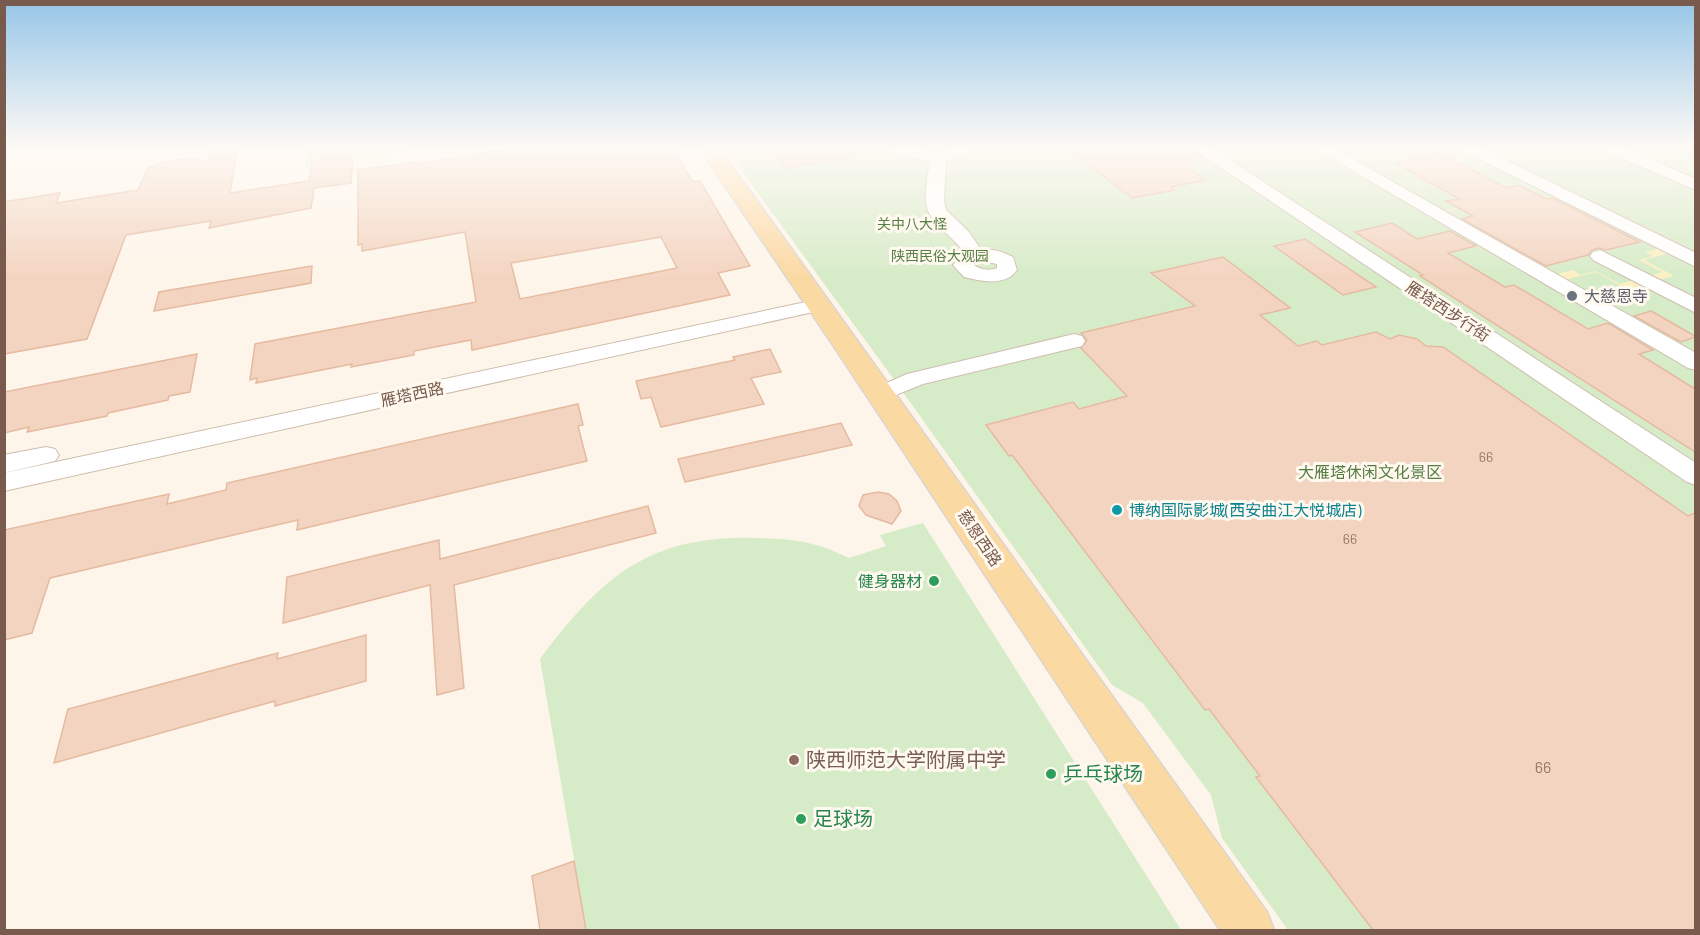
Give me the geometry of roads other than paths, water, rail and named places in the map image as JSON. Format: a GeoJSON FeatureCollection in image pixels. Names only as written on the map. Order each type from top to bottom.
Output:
{"type":"FeatureCollection","features":[{"type":"Feature","properties":{"kind":"main road","name":"慈恩西路"},"geometry":{"type":"LineString","coordinates":[[740,192],[1249,930]]}},
{"type":"Feature","properties":{"kind":"street"},"geometry":{"type":"LineString","coordinates":[[936,192],[937,212],[962,236],[975,255]]}},
{"type":"Feature","properties":{"kind":"street","name":"雁塔西步行街"},"geometry":{"type":"LineString","coordinates":[[1266,192],[1695,476]]}},
{"type":"Feature","properties":{"kind":"street"},"geometry":{"type":"LineString","coordinates":[[1398,192],[1695,363]]}},
{"type":"Feature","properties":{"kind":"street"},"geometry":{"type":"LineString","coordinates":[[1556,192],[1695,261]]}},
{"type":"Feature","properties":{"kind":"street"},"geometry":{"type":"LineString","coordinates":[[1600,256],[1695,307]]}},
{"type":"Feature","properties":{"kind":"street","name":"雁塔西路"},"geometry":{"type":"LineString","coordinates":[[4,464],[816,300]]}},
{"type":"Feature","properties":{"kind":"street","name":"雁塔西路"},"geometry":{"type":"LineString","coordinates":[[4,482],[816,300]]}},
{"type":"Feature","properties":{"kind":"street"},"geometry":{"type":"LineString","coordinates":[[881,394],[915,379],[1074,341]]}},
{"type":"Feature","properties":{"kind":"place","name":"大慈恩寺"},"geometry":{"type":"Point","coordinates":[1572,296]}},
{"type":"Feature","properties":{"kind":"place","name":"博纳国际影城(西安曲江大悦城店)"},"geometry":{"type":"Point","coordinates":[1117,510]}},
{"type":"Feature","properties":{"kind":"place","name":"健身器材"},"geometry":{"type":"Point","coordinates":[934,581]}},
{"type":"Feature","properties":{"kind":"place","name":"陕西师范大学附属中学"},"geometry":{"type":"Point","coordinates":[794,760]}},
{"type":"Feature","properties":{"kind":"place","name":"乒乓球场"},"geometry":{"type":"Point","coordinates":[1051,774]}},
{"type":"Feature","properties":{"kind":"place","name":"足球场"},"geometry":{"type":"Point","coordinates":[801,819]}},
{"type":"Feature","properties":{"kind":"park label","name":"关中八大怪"},"geometry":{"type":"Point","coordinates":[912,224]}},
{"type":"Feature","properties":{"kind":"park label","name":"陕西民俗大观园"},"geometry":{"type":"Point","coordinates":[940,256]}},
{"type":"Feature","properties":{"kind":"park label","name":"大雁塔休闲文化景区"},"geometry":{"type":"Point","coordinates":[1370,472]}}]}
